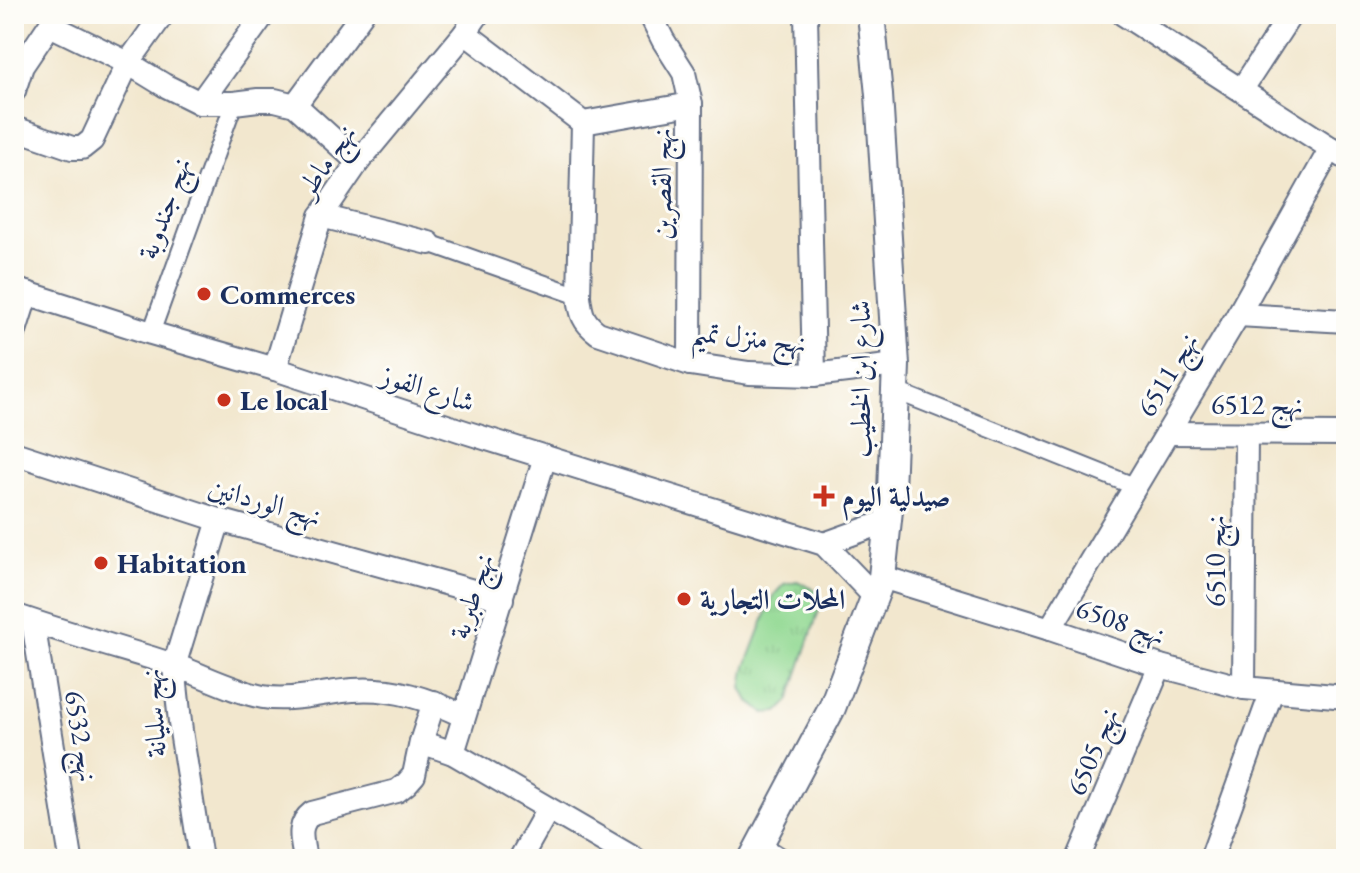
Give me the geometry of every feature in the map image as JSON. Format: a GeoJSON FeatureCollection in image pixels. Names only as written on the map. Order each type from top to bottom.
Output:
{"type":"FeatureCollection","features":[{"type":"Feature","properties":{"kind":"street"},"geometry":{"type":"LineString","coordinates":[[14,128],[72,148],[82,148],[92,140],[128,63],[163,14]]}},
{"type":"Feature","properties":{"kind":"street"},"geometry":{"type":"LineString","coordinates":[[200,103],[264,14]]}},
{"type":"Feature","properties":{"kind":"street","name":"نهج ماطر"},"geometry":{"type":"LineString","coordinates":[[275,369],[321,216],[358,162],[478,14]]}},
{"type":"Feature","properties":{"kind":"street","name":"نهج القصرين"},"geometry":{"type":"LineString","coordinates":[[650,14],[684,73],[691,104],[690,364]]}},
{"type":"Feature","properties":{"kind":"street"},"geometry":{"type":"LineString","coordinates":[[806,14],[814,375]]}},
{"type":"Feature","properties":{"kind":"street","name":"شارع ابن الخطيب"},"geometry":{"type":"LineString","coordinates":[[763,855],[832,708],[878,587],[888,521],[896,365],[871,14]]}},
{"type":"Feature","properties":{"kind":"street"},"geometry":{"type":"LineString","coordinates":[[1242,89],[1291,14]]}},
{"type":"Feature","properties":{"kind":"street"},"geometry":{"type":"LineString","coordinates":[[295,105],[356,16]]}},
{"type":"Feature","properties":{"kind":"street"},"geometry":{"type":"LineString","coordinates":[[1136,17],[1338,153]]}},
{"type":"Feature","properties":{"kind":"street"},"geometry":{"type":"LineString","coordinates":[[14,91],[18,65],[53,19],[200,103],[275,100],[295,105],[358,162]]}},
{"type":"Feature","properties":{"kind":"street"},"geometry":{"type":"LineString","coordinates":[[465,33],[583,123],[691,104]]}},
{"type":"Feature","properties":{"kind":"street","name":"نهج جندوبة"},"geometry":{"type":"LineString","coordinates":[[151,333],[234,103]]}},
{"type":"Feature","properties":{"kind":"street"},"geometry":{"type":"LineString","coordinates":[[321,216],[429,243],[579,296],[583,123]]}},
{"type":"Feature","properties":{"kind":"street","name":"نهج 6511"},"geometry":{"type":"LineString","coordinates":[[1050,629],[1338,153]]}},
{"type":"Feature","properties":{"kind":"street"},"geometry":{"type":"LineString","coordinates":[[14,334],[20,291]]}},
{"type":"Feature","properties":{"kind":"street","name":"شارع الفوز"},"geometry":{"type":"LineString","coordinates":[[20,291],[824,544],[878,587]]}},
{"type":"Feature","properties":{"kind":"street","name":"نهج منزل تميم"},"geometry":{"type":"LineString","coordinates":[[579,296],[581,314],[589,327],[598,333],[690,364],[749,373],[814,375],[896,365]]}},
{"type":"Feature","properties":{"kind":"street"},"geometry":{"type":"LineString","coordinates":[[1238,315],[1346,321]]}},
{"type":"Feature","properties":{"kind":"street"},"geometry":{"type":"LineString","coordinates":[[896,391],[1134,486]]}},
{"type":"Feature","properties":{"kind":"street","name":"نهج 6512"},"geometry":{"type":"LineString","coordinates":[[1167,433],[1346,434]]}},
{"type":"Feature","properties":{"kind":"street","name":"نهج 6510"},"geometry":{"type":"LineString","coordinates":[[1244,688],[1246,434]]}},
{"type":"Feature","properties":{"kind":"street","name":"نهج الوردانين"},"geometry":{"type":"LineString","coordinates":[[14,453],[219,520],[502,599]]}},
{"type":"Feature","properties":{"kind":"street","name":"نهج طبربة"},"geometry":{"type":"LineString","coordinates":[[453,753],[545,457]]}},
{"type":"Feature","properties":{"kind":"street","name":"نهج سليانة"},"geometry":{"type":"LineString","coordinates":[[201,859],[174,666],[219,520]]}},
{"type":"Feature","properties":{"kind":"street"},"geometry":{"type":"LineString","coordinates":[[824,544],[888,521]]}},
{"type":"Feature","properties":{"kind":"street","name":"نهج 6508"},"geometry":{"type":"LineString","coordinates":[[878,587],[1050,629],[1160,666],[1244,688],[1346,697]]}},
{"type":"Feature","properties":{"kind":"street"},"geometry":{"type":"LineString","coordinates":[[23,618],[262,697],[281,699],[355,689],[393,690],[434,702],[464,716]]}},
{"type":"Feature","properties":{"kind":"street","name":"نهج 6532"},"geometry":{"type":"LineString","coordinates":[[23,618],[71,859]]}},
{"type":"Feature","properties":{"kind":"street","name":"نهج 6505"},"geometry":{"type":"LineString","coordinates":[[1078,859],[1160,666]]}},
{"type":"Feature","properties":{"kind":"street"},"geometry":{"type":"LineString","coordinates":[[1211,859],[1272,691]]}},
{"type":"Feature","properties":{"kind":"street"},"geometry":{"type":"LineString","coordinates":[[305,859],[301,830],[304,819],[312,813],[397,791],[414,775],[434,702]]}},
{"type":"Feature","properties":{"kind":"street"},"geometry":{"type":"LineString","coordinates":[[421,742],[453,753],[635,859]]}},
{"type":"Feature","properties":{"kind":"street"},"geometry":{"type":"LineString","coordinates":[[520,859],[548,809]]}},
{"type":"Feature","properties":{"kind":"green space"},"geometry":{"type":"Polygon","coordinates":[[[797,581],[815,590],[822,601],[789,701],[778,712],[764,713],[749,701],[742,688],[745,669],[773,596],[784,584],[797,581]]]}},
{"type":"Feature","properties":{"kind":"place","name":"Commerces"},"geometry":{"type":"Point","coordinates":[204,294]}},
{"type":"Feature","properties":{"kind":"place","name":"Le local"},"geometry":{"type":"Point","coordinates":[224,400]}},
{"type":"Feature","properties":{"kind":"place","name":"صيدلية اليوم"},"geometry":{"type":"Point","coordinates":[824,496]}},
{"type":"Feature","properties":{"kind":"place","name":"Habitation"},"geometry":{"type":"Point","coordinates":[101,563]}},
{"type":"Feature","properties":{"kind":"place","name":"المحلات التجارية"},"geometry":{"type":"Point","coordinates":[684,599]}}]}
